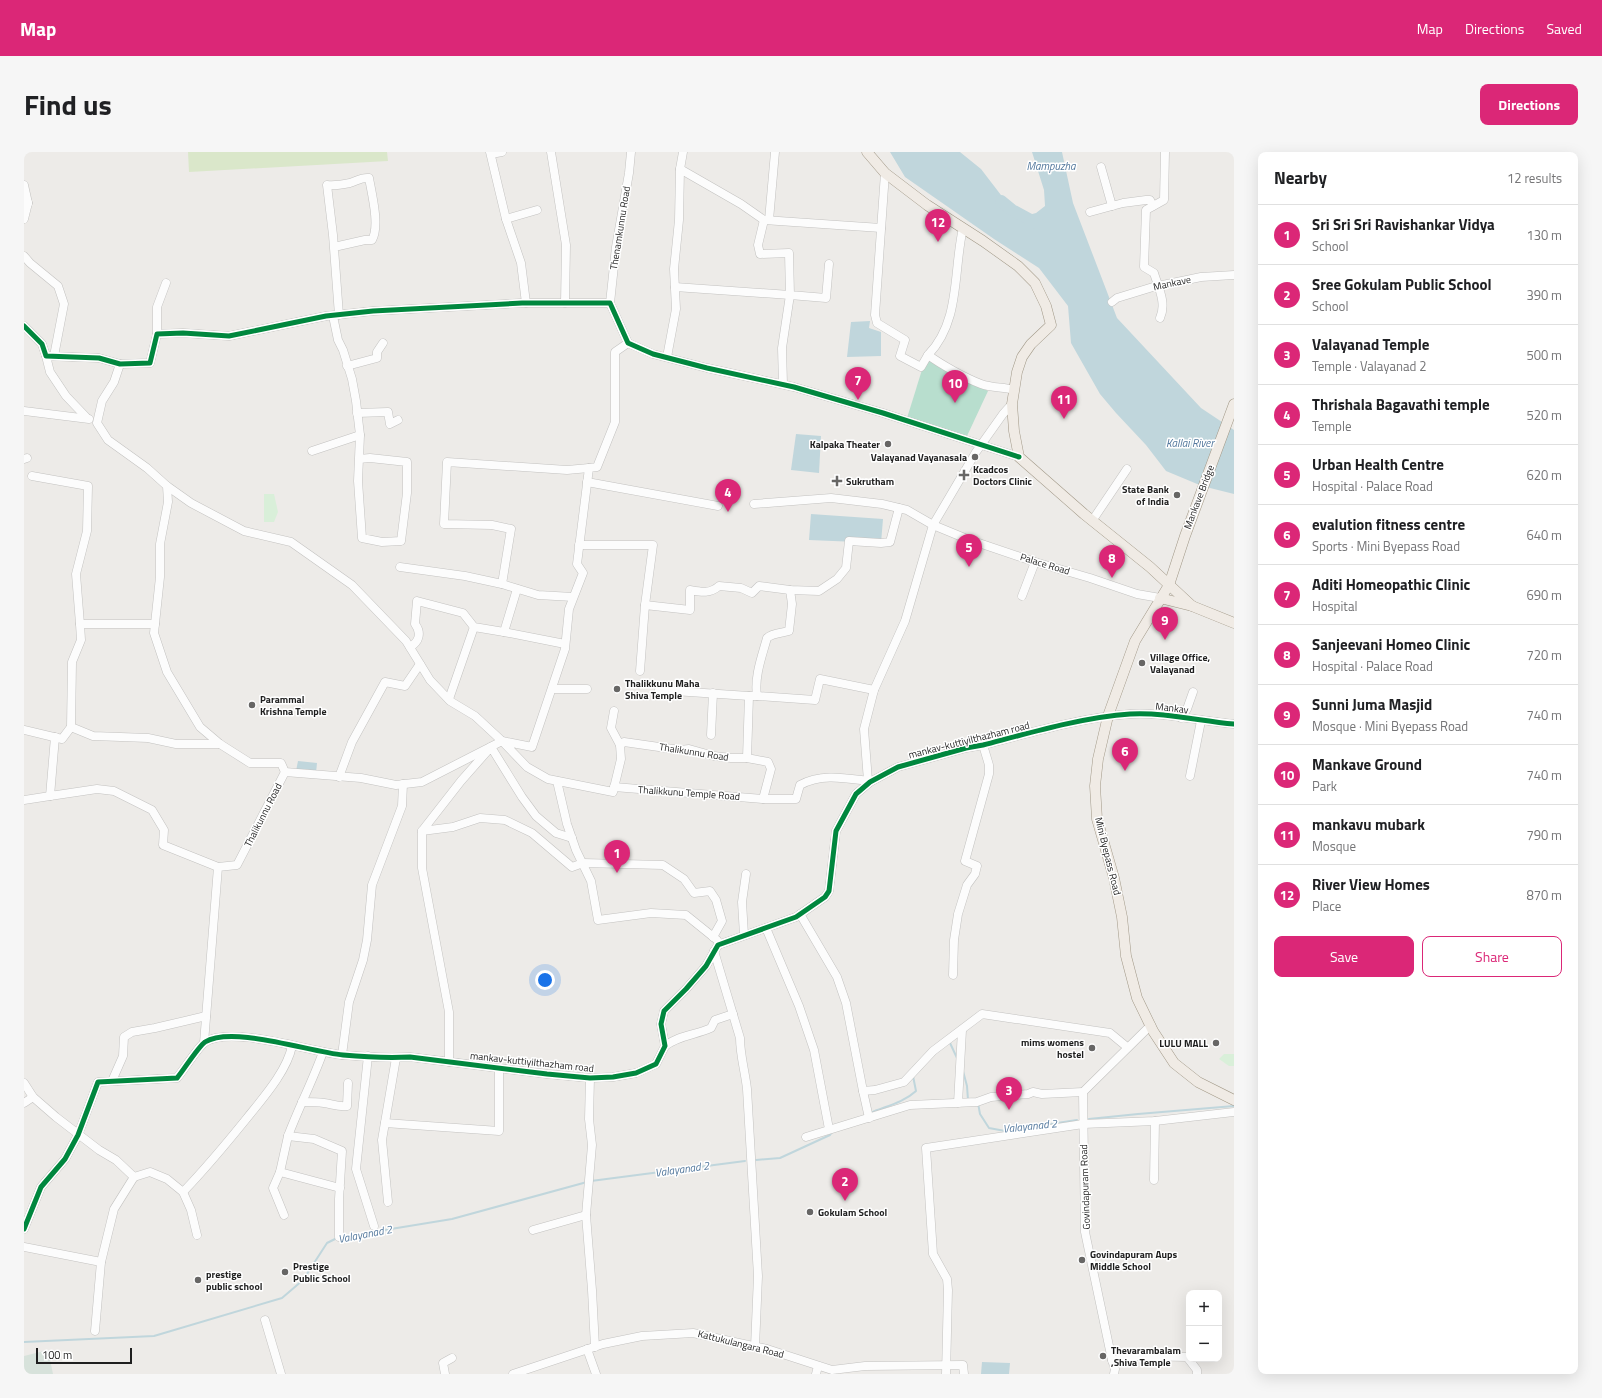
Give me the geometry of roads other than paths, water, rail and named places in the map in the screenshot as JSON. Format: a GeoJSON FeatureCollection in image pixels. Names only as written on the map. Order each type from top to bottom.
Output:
{"type":"FeatureCollection","features":[{"type":"Feature","properties":{"kind":"main road"},"geometry":{"type":"LineString","coordinates":[[867,152],[885,173],[927,205],[1018,266],[1034,283],[1046,306],[1051,325],[1031,344],[1022,357],[1012,404],[1014,432],[1019,457],[1092,521],[1116,538],[1150,567],[1192,606]]}},
{"type":"Feature","properties":{"kind":"main road","name":"Mankave Bridge"},"geometry":{"type":"LineString","coordinates":[[1185,536],[1233,408]]}},
{"type":"Feature","properties":{"kind":"main road","name":"Mini Byepass Road"},"geometry":{"type":"LineString","coordinates":[[1185,536],[1169,585],[1135,641],[1108,716],[1098,759],[1095,786],[1097,819],[1114,878],[1122,917],[1126,956],[1137,998],[1174,1063],[1198,1082],[1234,1100]]}},
{"type":"Feature","properties":{"kind":"main road"},"geometry":{"type":"LineString","coordinates":[[1160,598],[1192,606],[1234,623]]}},
{"type":"Feature","properties":{"kind":"street"},"geometry":{"type":"LineString","coordinates":[[502,152],[491,153],[506,219],[521,263],[526,303]]}},
{"type":"Feature","properties":{"kind":"street"},"geometry":{"type":"LineString","coordinates":[[551,152],[566,245],[567,276],[565,303]]}},
{"type":"Feature","properties":{"kind":"street","name":"Thenamkunnu Road"},"geometry":{"type":"LineString","coordinates":[[610,304],[616,246],[629,173],[631,152]]}},
{"type":"Feature","properties":{"kind":"street"},"geometry":{"type":"LineString","coordinates":[[667,358],[676,309],[674,270],[679,220],[680,169],[683,152]]}},
{"type":"Feature","properties":{"kind":"street"},"geometry":{"type":"LineString","coordinates":[[775,152],[767,220],[758,245],[760,254],[789,253],[790,295],[782,348],[783,384]]}},
{"type":"Feature","properties":{"kind":"street"},"geometry":{"type":"LineString","coordinates":[[1160,318],[1164,311],[1163,301],[1154,273],[1144,267],[1146,210],[1164,200],[1165,152]]}},
{"type":"Feature","properties":{"kind":"street"},"geometry":{"type":"LineString","coordinates":[[1101,167],[1112,206]]}},
{"type":"Feature","properties":{"kind":"street"},"geometry":{"type":"LineString","coordinates":[[680,169],[767,220],[881,228]]}},
{"type":"Feature","properties":{"kind":"street"},"geometry":{"type":"LineString","coordinates":[[885,173],[875,315],[877,323],[905,340],[900,356],[921,367],[928,355],[937,346],[950,314],[956,289],[960,240],[963,228]]}},
{"type":"Feature","properties":{"kind":"street"},"geometry":{"type":"LineString","coordinates":[[334,247],[372,240],[376,234],[375,211],[369,178],[364,178],[349,184],[342,183],[334,186],[328,185],[334,247],[338,340],[343,350],[352,379],[360,434],[358,481],[362,538],[382,542],[401,541],[407,492],[407,462],[379,458],[359,459]]}},
{"type":"Feature","properties":{"kind":"street"},"geometry":{"type":"LineString","coordinates":[[24,185],[26,204],[24,219]]}},
{"type":"Feature","properties":{"kind":"street"},"geometry":{"type":"LineString","coordinates":[[1090,212],[1112,206],[1146,200],[1150,200],[1153,206]]}},
{"type":"Feature","properties":{"kind":"street"},"geometry":{"type":"LineString","coordinates":[[506,219],[538,210]]}},
{"type":"Feature","properties":{"kind":"street"},"geometry":{"type":"LineString","coordinates":[[24,256],[30,263],[58,286],[64,304],[50,356],[50,372],[66,396],[87,418],[97,423],[108,440],[147,468],[167,486],[191,503],[244,531],[291,542],[352,585],[406,641],[430,680],[449,699],[475,716],[527,767],[548,779],[557,781],[567,824],[591,881],[598,920],[651,912],[686,915],[721,943]]}},
{"type":"Feature","properties":{"kind":"street"},"geometry":{"type":"LineString","coordinates":[[675,287],[826,298],[829,264]]}},
{"type":"Feature","properties":{"kind":"street","name":"Mankave"},"geometry":{"type":"LineString","coordinates":[[1112,302],[1117,298],[1134,292],[1200,276],[1234,275]]}},
{"type":"Feature","properties":{"kind":"street"},"geometry":{"type":"LineString","coordinates":[[50,356],[99,358],[120,364],[150,362],[157,334],[157,308],[166,283]]}},
{"type":"Feature","properties":{"kind":"street"},"geometry":{"type":"LineString","coordinates":[[157,334],[183,333],[229,336],[336,315],[373,311],[526,303],[610,304],[628,343],[653,354],[707,368],[783,384],[883,413],[1019,457]]}},
{"type":"Feature","properties":{"kind":"street"},"geometry":{"type":"LineString","coordinates":[[24,326],[42,344],[50,356]]}},
{"type":"Feature","properties":{"kind":"street"},"geometry":{"type":"LineString","coordinates":[[347,366],[377,358],[377,352],[383,343]]}},
{"type":"Feature","properties":{"kind":"street"},"geometry":{"type":"LineString","coordinates":[[502,584],[511,529],[492,525],[444,524],[446,462],[567,470],[597,466],[615,422],[615,352],[628,343]]}},
{"type":"Feature","properties":{"kind":"street"},"geometry":{"type":"LineString","coordinates":[[928,355],[980,384],[1014,390]]}},
{"type":"Feature","properties":{"kind":"street"},"geometry":{"type":"LineString","coordinates":[[97,423],[102,401],[114,382],[120,364]]}},
{"type":"Feature","properties":{"kind":"street"},"geometry":{"type":"LineString","coordinates":[[764,799],[796,799],[800,785],[813,779],[833,777],[869,781],[864,729],[874,690],[905,621],[933,525],[976,452],[1012,404]]}},
{"type":"Feature","properties":{"kind":"street"},"geometry":{"type":"LineString","coordinates":[[24,411],[87,418]]}},
{"type":"Feature","properties":{"kind":"street"},"geometry":{"type":"LineString","coordinates":[[357,413],[388,412],[390,424],[398,420]]}},
{"type":"Feature","properties":{"kind":"street"},"geometry":{"type":"LineString","coordinates":[[312,451],[360,434]]}},
{"type":"Feature","properties":{"kind":"street"},"geometry":{"type":"LineString","coordinates":[[502,741],[532,747],[552,689],[565,644],[569,608],[583,573],[577,564],[589,468]]}},
{"type":"Feature","properties":{"kind":"street"},"geometry":{"type":"LineString","coordinates":[[1092,521],[1127,469]]}},
{"type":"Feature","properties":{"kind":"street"},"geometry":{"type":"LineString","coordinates":[[24,730],[62,739],[70,727],[72,662],[81,640],[76,574],[86,531],[88,486],[32,476]]}},
{"type":"Feature","properties":{"kind":"street"},"geometry":{"type":"LineString","coordinates":[[587,482],[718,506]]}},
{"type":"Feature","properties":{"kind":"street"},"geometry":{"type":"LineString","coordinates":[[167,486],[168,502],[160,544],[160,577],[154,633],[167,672],[200,727],[220,744],[250,763],[281,764],[285,772]]}},
{"type":"Feature","properties":{"kind":"street","name":"Palace Road"},"geometry":{"type":"LineString","coordinates":[[754,504],[832,498],[882,504],[907,510],[933,525],[967,539],[1035,562],[1137,594],[1160,598]]}},
{"type":"Feature","properties":{"kind":"street"},"geometry":{"type":"LineString","coordinates":[[645,605],[690,610],[690,590],[704,592],[713,591],[719,586],[741,588],[752,593],[759,586],[790,590],[819,591],[837,579],[846,568],[849,541],[881,543],[890,542],[899,508]]}},
{"type":"Feature","properties":{"kind":"street"},"geometry":{"type":"LineString","coordinates":[[579,545],[653,545],[645,605],[640,671]]}},
{"type":"Feature","properties":{"kind":"street"},"geometry":{"type":"LineString","coordinates":[[1022,596],[1035,562]]}},
{"type":"Feature","properties":{"kind":"street"},"geometry":{"type":"LineString","coordinates":[[400,567],[465,576],[502,584],[538,595],[573,597]]}},
{"type":"Feature","properties":{"kind":"street"},"geometry":{"type":"LineString","coordinates":[[504,632],[517,589]]}},
{"type":"Feature","properties":{"kind":"street"},"geometry":{"type":"LineString","coordinates":[[747,758],[753,696],[756,689],[759,666],[767,638],[770,635],[781,634],[789,631],[792,604],[790,590]]}},
{"type":"Feature","properties":{"kind":"street"},"geometry":{"type":"LineString","coordinates":[[410,647],[416,644],[419,636],[419,629],[415,624],[417,602],[464,614],[474,627],[565,644]]}},
{"type":"Feature","properties":{"kind":"street"},"geometry":{"type":"LineString","coordinates":[[80,624],[155,624]]}},
{"type":"Feature","properties":{"kind":"street"},"geometry":{"type":"LineString","coordinates":[[449,699],[474,627]]}},
{"type":"Feature","properties":{"kind":"street"},"geometry":{"type":"LineString","coordinates":[[339,777],[352,742],[385,682],[405,686],[420,664]]}},
{"type":"Feature","properties":{"kind":"street"},"geometry":{"type":"LineString","coordinates":[[659,690],[815,700],[820,680],[874,690]]}},
{"type":"Feature","properties":{"kind":"street"},"geometry":{"type":"LineString","coordinates":[[552,689],[587,689]]}},
{"type":"Feature","properties":{"kind":"street"},"geometry":{"type":"LineString","coordinates":[[1181,718],[1187,709],[1193,692]]}},
{"type":"Feature","properties":{"kind":"street"},"geometry":{"type":"LineString","coordinates":[[711,735],[713,693]]}},
{"type":"Feature","properties":{"kind":"street"},"geometry":{"type":"LineString","coordinates":[[614,711],[611,728],[620,745],[621,759],[614,787]]}},
{"type":"Feature","properties":{"kind":"street","name":"Mankav"},"geometry":{"type":"LineString","coordinates":[[1108,716],[1132,714],[1234,724]]}},
{"type":"Feature","properties":{"kind":"street","name":"mankav-kuttiyilthazham road"},"geometry":{"type":"LineString","coordinates":[[204,1043],[220,1037],[240,1036],[342,1055],[396,1058],[410,1057],[590,1078],[636,1073],[656,1064],[665,1046],[661,1024],[664,1011],[706,966],[714,951],[721,943],[766,928],[800,914],[825,897],[829,891],[836,831],[856,794],[869,781],[898,767],[966,748],[1108,716]]}},
{"type":"Feature","properties":{"kind":"street"},"geometry":{"type":"LineString","coordinates":[[1190,776],[1201,721]]}},
{"type":"Feature","properties":{"kind":"street"},"geometry":{"type":"LineString","coordinates":[[70,727],[93,736],[148,738],[176,744],[220,744]]}},
{"type":"Feature","properties":{"kind":"street"},"geometry":{"type":"LineString","coordinates":[[50,796],[55,737]]}},
{"type":"Feature","properties":{"kind":"street","name":"Thalikunnu Road"},"geometry":{"type":"LineString","coordinates":[[218,867],[237,865],[285,772],[361,778],[396,785],[422,782],[502,741]]}},
{"type":"Feature","properties":{"kind":"street","name":"Thalikunnu Road"},"geometry":{"type":"LineString","coordinates":[[620,745],[624,742],[680,750],[689,749],[725,757],[747,758],[768,762],[771,769],[764,799]]}},
{"type":"Feature","properties":{"kind":"street"},"geometry":{"type":"LineString","coordinates":[[953,975],[954,940],[958,914],[967,885],[975,874],[976,866],[965,860],[988,774],[989,765],[983,745]]}},
{"type":"Feature","properties":{"kind":"street"},"geometry":{"type":"LineString","coordinates":[[449,1062],[449,1012],[422,868],[422,831],[461,781],[491,746],[522,797],[536,816],[556,833],[572,838]]}},
{"type":"Feature","properties":{"kind":"street","name":"Thalikkunu Temple Road"},"geometry":{"type":"LineString","coordinates":[[557,781],[613,792],[614,787],[764,799]]}},
{"type":"Feature","properties":{"kind":"street"},"geometry":{"type":"LineString","coordinates":[[342,1055],[349,1002],[363,960],[367,940],[372,884],[402,806],[403,784]]}},
{"type":"Feature","properties":{"kind":"street"},"geometry":{"type":"LineString","coordinates":[[24,800],[97,789],[114,791],[152,810],[164,830],[163,845],[218,867],[204,1043],[177,1078],[98,1082],[78,1135],[65,1159],[41,1187],[24,1229]]}},
{"type":"Feature","properties":{"kind":"street"},"geometry":{"type":"LineString","coordinates":[[422,831],[453,827],[480,818],[505,820],[532,833],[572,867],[583,864],[663,865],[684,879],[694,893],[710,891],[716,900],[722,921],[713,937]]}},
{"type":"Feature","properties":{"kind":"street"},"geometry":{"type":"LineString","coordinates":[[744,935],[742,902],[746,874]]}},
{"type":"Feature","properties":{"kind":"street"},"geometry":{"type":"LineString","coordinates":[[800,914],[837,977],[846,1003],[869,1118]]}},
{"type":"Feature","properties":{"kind":"street"},"geometry":{"type":"LineString","coordinates":[[766,928],[798,1006],[814,1050],[829,1129]]}},
{"type":"Feature","properties":{"kind":"street"},"geometry":{"type":"LineString","coordinates":[[714,951],[740,1038],[740,1053],[744,1064],[747,1089],[758,1276],[756,1347]]}},
{"type":"Feature","properties":{"kind":"street"},"geometry":{"type":"LineString","coordinates":[[665,1046],[673,1040],[705,1031],[711,1028],[715,1020],[733,1014]]}},
{"type":"Feature","properties":{"kind":"street"},"geometry":{"type":"LineString","coordinates":[[863,1091],[875,1090],[904,1082],[933,1051],[982,1014],[1110,1032],[1127,1047]]}},
{"type":"Feature","properties":{"kind":"street"},"geometry":{"type":"LineString","coordinates":[[112,1082],[123,1056],[124,1037],[132,1032],[206,1016]]}},
{"type":"Feature","properties":{"kind":"street"},"geometry":{"type":"LineString","coordinates":[[806,1138],[829,1129],[910,1105],[977,1102],[991,1097],[1028,1094],[1033,1092],[1042,1094],[1082,1092],[1151,1025]]}},
{"type":"Feature","properties":{"kind":"street"},"geometry":{"type":"LineString","coordinates":[[958,1102],[962,1030]]}},
{"type":"Feature","properties":{"kind":"street"},"geometry":{"type":"LineString","coordinates":[[182,1192],[208,1167],[265,1095],[290,1057],[292,1046]]}},
{"type":"Feature","properties":{"kind":"street"},"geometry":{"type":"LineString","coordinates":[[284,1215],[272,1188],[280,1172],[288,1136],[310,1087],[323,1052]]}},
{"type":"Feature","properties":{"kind":"street"},"geometry":{"type":"LineString","coordinates":[[368,1056],[356,1169],[374,1226]]}},
{"type":"Feature","properties":{"kind":"street"},"geometry":{"type":"LineString","coordinates":[[388,1202],[382,1140],[396,1058]]}},
{"type":"Feature","properties":{"kind":"street"},"geometry":{"type":"LineString","coordinates":[[385,1123],[499,1131],[499,1068]]}},
{"type":"Feature","properties":{"kind":"street"},"geometry":{"type":"LineString","coordinates":[[590,1078],[589,1118],[592,1145],[586,1215],[592,1290],[591,1348],[596,1374]]}},
{"type":"Feature","properties":{"kind":"street"},"geometry":{"type":"LineString","coordinates":[[24,1083],[33,1097],[78,1135],[116,1160],[134,1177]]}},
{"type":"Feature","properties":{"kind":"street"},"geometry":{"type":"LineString","coordinates":[[302,1102],[347,1106],[348,1083]]}},
{"type":"Feature","properties":{"kind":"street","name":"Govindapuram Road"},"geometry":{"type":"LineString","coordinates":[[1082,1092],[1086,1232],[1115,1369],[1114,1374]]}},
{"type":"Feature","properties":{"kind":"street"},"geometry":{"type":"LineString","coordinates":[[24,1103],[33,1097]]}},
{"type":"Feature","properties":{"kind":"street"},"geometry":{"type":"LineString","coordinates":[[946,1370],[948,1290],[947,1279],[933,1254],[926,1148],[1083,1124],[1155,1121],[1234,1112]]}},
{"type":"Feature","properties":{"kind":"street"},"geometry":{"type":"LineString","coordinates":[[1154,1180],[1155,1121]]}},
{"type":"Feature","properties":{"kind":"street"},"geometry":{"type":"LineString","coordinates":[[288,1136],[314,1139],[342,1150],[339,1237]]}},
{"type":"Feature","properties":{"kind":"street"},"geometry":{"type":"LineString","coordinates":[[95,1331],[101,1262],[114,1209],[134,1177],[150,1172],[167,1179],[182,1192],[191,1210],[197,1234]]}},
{"type":"Feature","properties":{"kind":"street"},"geometry":{"type":"LineString","coordinates":[[280,1172],[340,1188]]}},
{"type":"Feature","properties":{"kind":"street"},"geometry":{"type":"LineString","coordinates":[[533,1230],[586,1215]]}},
{"type":"Feature","properties":{"kind":"street"},"geometry":{"type":"LineString","coordinates":[[24,1247],[101,1262]]}},
{"type":"Feature","properties":{"kind":"street"},"geometry":{"type":"LineString","coordinates":[[264,1320],[281,1374]]}},
{"type":"Feature","properties":{"kind":"street","name":"Kattukulangara Road"},"geometry":{"type":"LineString","coordinates":[[513,1374],[591,1348],[642,1336],[693,1333],[756,1347],[817,1370],[946,1370],[963,1365],[964,1374]]}},
{"type":"Feature","properties":{"kind":"street"},"geometry":{"type":"LineString","coordinates":[[1112,1360],[1137,1356],[1187,1357],[1197,1370],[1197,1374]]}},
{"type":"Feature","properties":{"kind":"street"},"geometry":{"type":"LineString","coordinates":[[446,1374],[442,1362],[452,1358]]}},
{"type":"Feature","properties":{"kind":"water","name":"Kallai River"},"geometry":{"type":"Polygon","coordinates":[[[890,152],[960,152],[981,169],[1014,212],[1021,217],[1036,213],[1045,206],[1044,190],[1032,152],[1062,152],[1073,203],[1117,318],[1201,408],[1234,430],[1234,494],[1202,486],[1166,471],[1146,445],[1100,394],[1071,343],[1068,306],[1039,268],[994,239],[905,177],[890,152]]]}},
{"type":"Feature","properties":{"kind":"water"},"geometry":{"type":"Polygon","coordinates":[[[870,321],[869,328],[881,332],[881,356],[847,357],[851,322],[870,321]]]}},
{"type":"Feature","properties":{"kind":"water"},"geometry":{"type":"Polygon","coordinates":[[[796,434],[821,436],[819,473],[791,470],[796,434]]]}},
{"type":"Feature","properties":{"kind":"water"},"geometry":{"type":"Polygon","coordinates":[[[811,514],[883,519],[881,543],[809,540],[811,514]]]}},
{"type":"Feature","properties":{"kind":"water"},"geometry":{"type":"Polygon","coordinates":[[[298,761],[317,763],[316,773],[296,771],[298,761]]]}},
{"type":"Feature","properties":{"kind":"water"},"geometry":{"type":"Polygon","coordinates":[[[982,1362],[1010,1363],[1009,1374],[981,1374],[982,1362]]]}},
{"type":"Feature","properties":{"kind":"waterway"},"geometry":{"type":"LineString","coordinates":[[1001,201],[1012,210],[1038,224]]}},
{"type":"Feature","properties":{"kind":"waterway","name":"Valayanad 2"},"geometry":{"type":"LineString","coordinates":[[950,1043],[957,1058]]}},
{"type":"Feature","properties":{"kind":"waterway","name":"Valayanad 2"},"geometry":{"type":"LineString","coordinates":[[963,1071],[967,1086],[968,1100]]}},
{"type":"Feature","properties":{"kind":"waterway","name":"Valayanad 2"},"geometry":{"type":"LineString","coordinates":[[870,1113],[900,1101],[916,1091],[913,1076]]}},
{"type":"Feature","properties":{"kind":"waterway","name":"Valayanad 2"},"geometry":{"type":"LineString","coordinates":[[978,1103],[980,1114],[989,1128],[1005,1131],[1077,1120]]}},
{"type":"Feature","properties":{"kind":"waterway"},"geometry":{"type":"LineString","coordinates":[[1089,1119],[1234,1106]]}},
{"type":"Feature","properties":{"kind":"waterway","name":"Valayanad 2"},"geometry":{"type":"LineString","coordinates":[[756,1160],[780,1158],[830,1135],[833,1131]]}},
{"type":"Feature","properties":{"kind":"waterway","name":"Valayanad 2"},"geometry":{"type":"LineString","coordinates":[[591,1181],[745,1161]]}},
{"type":"Feature","properties":{"kind":"waterway","name":"Valayanad 2"},"geometry":{"type":"LineString","coordinates":[[342,1237],[452,1219],[587,1182]]}},
{"type":"Feature","properties":{"kind":"waterway","name":"Valayanad 2"},"geometry":{"type":"LineString","coordinates":[[24,1342],[154,1336],[282,1298],[303,1280],[327,1243],[337,1238]]}},
{"type":"Feature","properties":{"kind":"place","name":"River View Homes"},"geometry":{"type":"Point","coordinates":[938,242]}},
{"type":"Feature","properties":{"kind":"place","name":"Aditi Homeopathic Clinic"},"geometry":{"type":"Point","coordinates":[858,400]}},
{"type":"Feature","properties":{"kind":"place","name":"Mankave Ground"},"geometry":{"type":"Point","coordinates":[955,403]}},
{"type":"Feature","properties":{"kind":"place","name":"mankavu mubark"},"geometry":{"type":"Point","coordinates":[1064,419]}},
{"type":"Feature","properties":{"kind":"place","name":"Kalpaka Theater"},"geometry":{"type":"Point","coordinates":[888,444]}},
{"type":"Feature","properties":{"kind":"place","name":"Valayanad Vayanasala"},"geometry":{"type":"Point","coordinates":[975,457]}},
{"type":"Feature","properties":{"kind":"place","name":"Kcadcos Doctors Clinic"},"geometry":{"type":"Point","coordinates":[964,475]}},
{"type":"Feature","properties":{"kind":"place","name":"Sukrutham"},"geometry":{"type":"Point","coordinates":[837,481]}},
{"type":"Feature","properties":{"kind":"place","name":"State Bank of India"},"geometry":{"type":"Point","coordinates":[1177,495]}},
{"type":"Feature","properties":{"kind":"place","name":"Thrishala Bagavathi temple"},"geometry":{"type":"Point","coordinates":[728,512]}},
{"type":"Feature","properties":{"kind":"place","name":"Urban Health Centre"},"geometry":{"type":"Point","coordinates":[969,567]}},
{"type":"Feature","properties":{"kind":"place","name":"Sanjeevani Homeo Clinic"},"geometry":{"type":"Point","coordinates":[1112,578]}},
{"type":"Feature","properties":{"kind":"place","name":"Sunni Juma Masjid"},"geometry":{"type":"Point","coordinates":[1165,640]}},
{"type":"Feature","properties":{"kind":"place","name":"Village Office, Valayanad"},"geometry":{"type":"Point","coordinates":[1142,663]}},
{"type":"Feature","properties":{"kind":"place","name":"Thalikkunu Maha Shiva Temple"},"geometry":{"type":"Point","coordinates":[617,689]}},
{"type":"Feature","properties":{"kind":"place","name":"Parammal Krishna Temple"},"geometry":{"type":"Point","coordinates":[252,705]}},
{"type":"Feature","properties":{"kind":"place","name":"evalution fitness centre"},"geometry":{"type":"Point","coordinates":[1125,771]}},
{"type":"Feature","properties":{"kind":"place","name":"Sri Sri Sri Ravishankar Vidya"},"geometry":{"type":"Point","coordinates":[617,873]}},
{"type":"Feature","properties":{"kind":"place","name":"LULU MALL"},"geometry":{"type":"Point","coordinates":[1216,1043]}},
{"type":"Feature","properties":{"kind":"place","name":"mims womens hostel"},"geometry":{"type":"Point","coordinates":[1092,1048]}},
{"type":"Feature","properties":{"kind":"place","name":"Valayanad Temple"},"geometry":{"type":"Point","coordinates":[1009,1110]}},
{"type":"Feature","properties":{"kind":"place","name":"Sree Gokulam Public School"},"geometry":{"type":"Point","coordinates":[845,1201]}},
{"type":"Feature","properties":{"kind":"place","name":"Gokulam School"},"geometry":{"type":"Point","coordinates":[810,1212]}},
{"type":"Feature","properties":{"kind":"place","name":"Govindapuram Aups Middle School"},"geometry":{"type":"Point","coordinates":[1082,1260]}},
{"type":"Feature","properties":{"kind":"place","name":"Prestige Public School"},"geometry":{"type":"Point","coordinates":[285,1272]}},
{"type":"Feature","properties":{"kind":"place","name":"prestige public school"},"geometry":{"type":"Point","coordinates":[198,1280]}},
{"type":"Feature","properties":{"kind":"place","name":"Thevarambalam ,Shiva Temple"},"geometry":{"type":"Point","coordinates":[1103,1356]}},
{"type":"Feature","properties":{"kind":"water label","name":"Mampuzha"},"geometry":{"type":"Point","coordinates":[1051,166]}}]}
